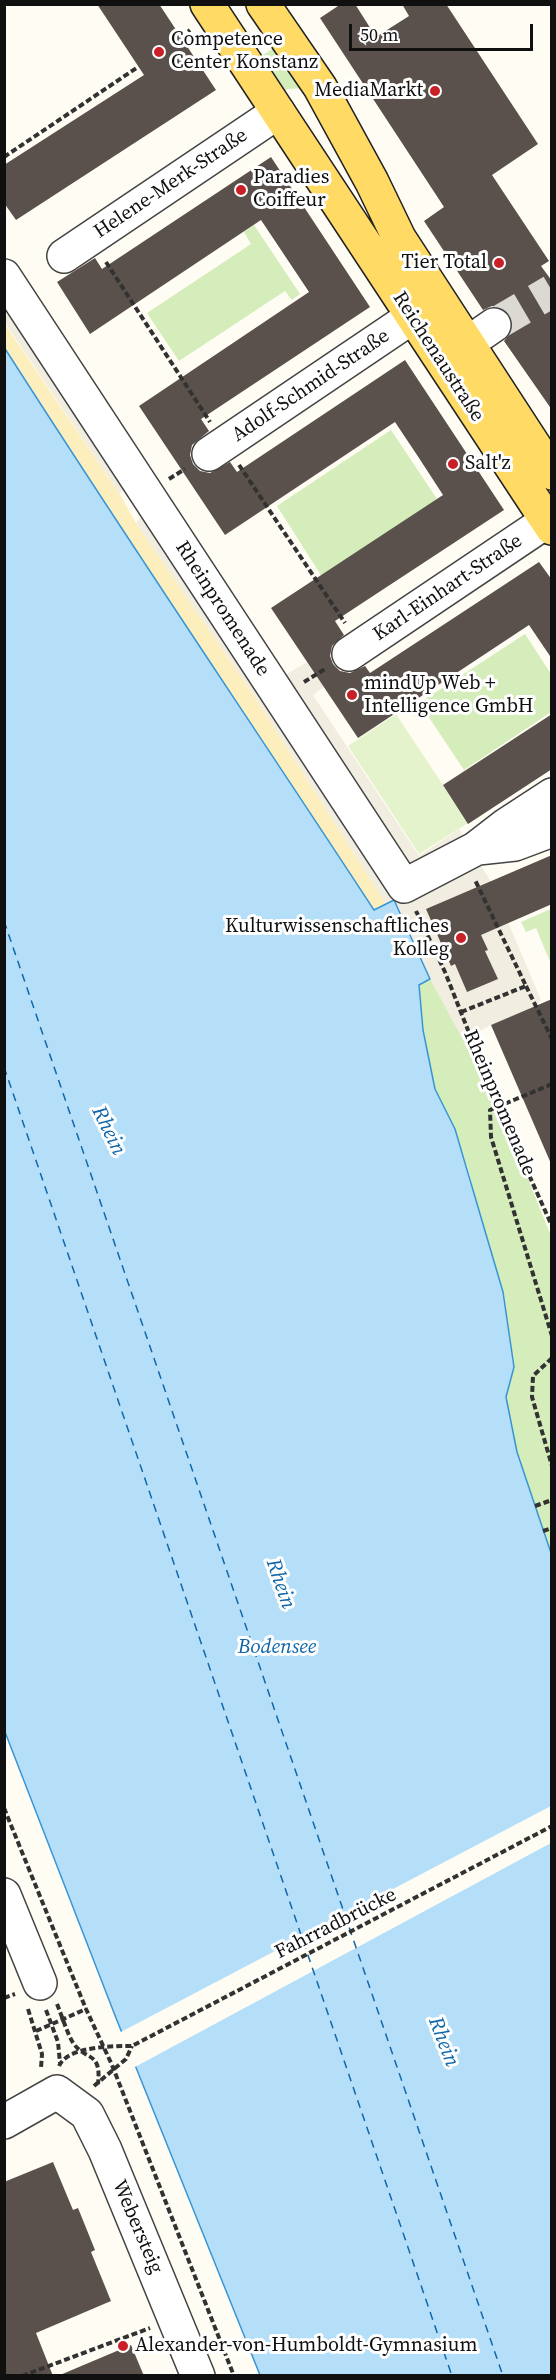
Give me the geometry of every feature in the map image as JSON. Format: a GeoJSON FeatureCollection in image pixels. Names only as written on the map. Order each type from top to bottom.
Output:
{"type":"FeatureCollection","features":[{"type":"Feature","properties":{"kind":"main road","name":"Reichenaustraße"},"geometry":{"type":"LineString","coordinates":[[207,4],[549,524]]}},
{"type":"Feature","properties":{"kind":"main road","name":"Reichenaustraße"},"geometry":{"type":"LineString","coordinates":[[263,4],[333,109],[399,238],[481,334],[552,473]]}},
{"type":"Feature","properties":{"kind":"main road"},"geometry":{"type":"LineString","coordinates":[[278,112],[289,105],[309,103],[333,109]]}},
{"type":"Feature","properties":{"kind":"street","name":"Helene-Merk-Straße"},"geometry":{"type":"LineString","coordinates":[[64,256],[278,112]]}},
{"type":"Feature","properties":{"kind":"street","name":"Rheinpromenade"},"geometry":{"type":"LineString","coordinates":[[4,276],[404,886]]}},
{"type":"Feature","properties":{"kind":"street","name":"Adolf-Schmid-Straße"},"geometry":{"type":"LineString","coordinates":[[209,454],[412,317]]}},
{"type":"Feature","properties":{"kind":"street","name":"Karl-Einhart-Straße"},"geometry":{"type":"LineString","coordinates":[[349,654],[549,524]]}},
{"type":"Feature","properties":{"kind":"street"},"geometry":{"type":"LineString","coordinates":[[404,886],[469,852],[552,795]]}},
{"type":"Feature","properties":{"kind":"street"},"geometry":{"type":"LineString","coordinates":[[469,852],[515,844],[552,830]]}},
{"type":"Feature","properties":{"kind":"street"},"geometry":{"type":"LineString","coordinates":[[4,1894],[33,1992]]}},
{"type":"Feature","properties":{"kind":"street"},"geometry":{"type":"LineString","coordinates":[[4,2122],[55,2084]]}},
{"type":"Feature","properties":{"kind":"street","name":"Webersteig"},"geometry":{"type":"LineString","coordinates":[[55,2084],[92,2120],[198,2376]]}},
{"type":"Feature","properties":{"kind":"path"},"geometry":{"type":"LineString","coordinates":[[4,157],[138,67]]}},
{"type":"Feature","properties":{"kind":"path"},"geometry":{"type":"LineString","coordinates":[[91,239],[210,422]]}},
{"type":"Feature","properties":{"kind":"path"},"geometry":{"type":"LineString","coordinates":[[146,493],[209,454]]}},
{"type":"Feature","properties":{"kind":"path"},"geometry":{"type":"LineString","coordinates":[[257,491],[333,605]]}},
{"type":"Feature","properties":{"kind":"path"},"geometry":{"type":"LineString","coordinates":[[281,697],[349,654]]}},
{"type":"Feature","properties":{"kind":"path"},"geometry":{"type":"LineString","coordinates":[[469,852],[526,986],[552,1039]]}},
{"type":"Feature","properties":{"kind":"path"},"geometry":{"type":"LineString","coordinates":[[404,886],[445,972],[461,1012]]}},
{"type":"Feature","properties":{"kind":"path","name":"Rheinpromenade"},"geometry":{"type":"LineString","coordinates":[[526,986],[461,1012],[498,1106],[552,1226]]}},
{"type":"Feature","properties":{"kind":"path"},"geometry":{"type":"LineString","coordinates":[[552,1084],[490,1110],[491,1137],[552,1336]]}},
{"type":"Feature","properties":{"kind":"path"},"geometry":{"type":"LineString","coordinates":[[552,1358],[533,1376],[532,1397],[552,1466]]}},
{"type":"Feature","properties":{"kind":"path"},"geometry":{"type":"LineString","coordinates":[[535,1506],[552,1500]]}},
{"type":"Feature","properties":{"kind":"path"},"geometry":{"type":"LineString","coordinates":[[543,1531],[552,1528]]}},
{"type":"Feature","properties":{"kind":"path"},"geometry":{"type":"LineString","coordinates":[[4,1808],[86,2009],[114,2070],[234,2376]]}},
{"type":"Feature","properties":{"kind":"path","name":"Fahrradbrücke"},"geometry":{"type":"LineString","coordinates":[[55,2084],[68,2055],[83,2051],[132,2046],[552,1826]]}},
{"type":"Feature","properties":{"kind":"path"},"geometry":{"type":"LineString","coordinates":[[33,1992],[53,1996],[73,2042],[97,2063],[98,2082],[126,2059],[132,2046]]}},
{"type":"Feature","properties":{"kind":"path"},"geometry":{"type":"LineString","coordinates":[[33,1992],[42,1999],[58,2042],[55,2084],[40,2076],[42,2054],[36,2031],[33,1992]]}},
{"type":"Feature","properties":{"kind":"path"},"geometry":{"type":"LineString","coordinates":[[36,2031],[86,2009]]}},
{"type":"Feature","properties":{"kind":"path"},"geometry":{"type":"LineString","coordinates":[[22,2376],[175,2318]]}},
{"type":"Feature","properties":{"kind":"green space"},"geometry":{"type":"Polygon","coordinates":[[[277,46],[305,88],[288,89],[280,93],[258,58],[277,46]]]}},
{"type":"Feature","properties":{"kind":"green space"},"geometry":{"type":"Polygon","coordinates":[[[254,225],[300,294],[292,300],[285,291],[179,361],[147,313],[251,244],[244,232],[254,225]]]}},
{"type":"Feature","properties":{"kind":"green space"},"geometry":{"type":"Polygon","coordinates":[[[391,430],[437,499],[324,580],[277,506],[391,430]]]}},
{"type":"Feature","properties":{"kind":"green space"},"geometry":{"type":"Polygon","coordinates":[[[525,634],[551,674],[551,712],[464,770],[424,710],[415,716],[410,709],[525,634]]]}},
{"type":"Feature","properties":{"kind":"green space"},"geometry":{"type":"Polygon","coordinates":[[[396,714],[468,823],[419,854],[348,746],[396,714]]]}},
{"type":"Feature","properties":{"kind":"green space"},"geometry":{"type":"Polygon","coordinates":[[[551,909],[551,964],[536,928],[526,932],[521,922],[551,909]]]}},
{"type":"Feature","properties":{"kind":"green space"},"geometry":{"type":"Polygon","coordinates":[[[430,979],[461,1012],[551,1236],[551,1553],[517,1452],[506,1397],[514,1367],[469,1172],[455,1129],[435,1089],[423,1030],[419,985],[430,979]]]}},
{"type":"Feature","properties":{"kind":"sand"},"geometry":{"type":"Polygon","coordinates":[[[4,323],[119,493],[136,523],[253,694],[386,904],[374,910],[142,559],[5,347],[4,323]]]}},
{"type":"Feature","properties":{"kind":"shaded area"},"geometry":{"type":"Polygon","coordinates":[[[4,291],[267,686],[307,662],[324,687],[313,695],[419,856],[459,829],[491,882],[541,1000],[533,1008],[491,1025],[463,1040],[430,979],[394,901],[386,904],[253,694],[136,523],[141,517],[132,501],[124,490],[119,493],[5,323],[5,317],[8,314],[5,309],[4,291]]]}},
{"type":"Feature","properties":{"kind":"water","name":"Bodensee"},"geometry":{"type":"Polygon","coordinates":[[[4,347],[374,910],[394,900],[430,979],[419,985],[423,1030],[435,1089],[455,1129],[503,1292],[514,1367],[506,1397],[517,1452],[551,1553],[551,2375],[260,2375],[116,2018],[5,1732],[4,347]]]}},
{"type":"Feature","properties":{"kind":"pier"},"geometry":{"type":"Polygon","coordinates":[[[551,1806],[551,1843],[133,2068],[119,2033],[551,1806]]]}},
{"type":"Feature","properties":{"kind":"building"},"geometry":{"type":"Polygon","coordinates":[[[97,4],[159,4],[216,90],[16,220],[4,203],[4,165],[144,75],[97,4]]]}},
{"type":"Feature","properties":{"kind":"building","name":"MediaMarkt"},"geometry":{"type":"Polygon","coordinates":[[[341,4],[355,4],[376,37],[409,16],[402,4],[446,4],[538,144],[492,175],[549,261],[541,266],[552,281],[552,410],[504,341],[511,332],[513,323],[510,315],[501,308],[492,306],[483,310],[424,221],[444,207],[320,18],[341,4]]]}},
{"type":"Feature","properties":{"kind":"building"},"geometry":{"type":"Polygon","coordinates":[[[271,157],[370,307],[201,419],[209,431],[192,445],[190,455],[193,464],[200,471],[210,473],[230,462],[237,472],[405,360],[504,510],[335,621],[344,635],[332,646],[330,656],[333,664],[340,671],[350,673],[365,666],[370,673],[539,562],[552,580],[552,659],[529,625],[358,738],[271,608],[443,495],[419,458],[395,422],[225,535],[139,406],[309,292],[261,220],[90,334],[57,282],[95,258],[102,269],[271,157]]]}},
{"type":"Feature","properties":{"kind":"building"},"geometry":{"type":"Polygon","coordinates":[[[552,714],[552,769],[468,824],[443,785],[552,714]]]}},
{"type":"Feature","properties":{"kind":"building"},"geometry":{"type":"Polygon","coordinates":[[[552,855],[552,904],[481,935],[488,950],[485,951],[498,979],[467,992],[455,964],[451,966],[426,909],[552,855]]]}},
{"type":"Feature","properties":{"kind":"building"},"geometry":{"type":"Polygon","coordinates":[[[552,999],[552,1166],[491,1025],[552,999]]]}},
{"type":"Feature","properties":{"kind":"building"},"geometry":{"type":"Polygon","coordinates":[[[53,2162],[73,2210],[78,2208],[95,2250],[91,2252],[111,2301],[36,2333],[53,2376],[4,2376],[4,2182],[53,2162]]]}},
{"type":"Feature","properties":{"kind":"building"},"geometry":{"type":"Polygon","coordinates":[[[131,2345],[144,2376],[60,2376],[60,2375],[131,2345]]]}},
{"type":"Feature","properties":{"kind":"ferry route"},"geometry":{"type":"LineString","coordinates":[[4,921],[503,2376]]}},
{"type":"Feature","properties":{"kind":"ferry route"},"geometry":{"type":"LineString","coordinates":[[4,1067],[452,2376]]}},
{"type":"Feature","properties":{"kind":"tunnel"},"geometry":{"type":"LineString","coordinates":[[494,325],[552,291]]}},
{"type":"Feature","properties":{"kind":"place","name":"Competence Center Konstanz"},"geometry":{"type":"Point","coordinates":[159,52]}},
{"type":"Feature","properties":{"kind":"place","name":"MediaMarkt"},"geometry":{"type":"Point","coordinates":[435,91]}},
{"type":"Feature","properties":{"kind":"place","name":"Paradies Coiffeur"},"geometry":{"type":"Point","coordinates":[241,190]}},
{"type":"Feature","properties":{"kind":"place","name":"Tier Total"},"geometry":{"type":"Point","coordinates":[499,263]}},
{"type":"Feature","properties":{"kind":"place","name":"Salt'z"},"geometry":{"type":"Point","coordinates":[453,464]}},
{"type":"Feature","properties":{"kind":"place","name":"mindUp Web + Intelligence GmbH"},"geometry":{"type":"Point","coordinates":[352,695]}},
{"type":"Feature","properties":{"kind":"place","name":"Kulturwissenschaftliches Kolleg"},"geometry":{"type":"Point","coordinates":[461,938]}},
{"type":"Feature","properties":{"kind":"place","name":"Alexander-von-Humboldt-Gymnasium"},"geometry":{"type":"Point","coordinates":[123,2346]}},
{"type":"Feature","properties":{"kind":"water label","name":"Rhein"},"geometry":{"type":"Point","coordinates":[108,1131]}},
{"type":"Feature","properties":{"kind":"water label","name":"Rhein"},"geometry":{"type":"Point","coordinates":[280,1584]}},
{"type":"Feature","properties":{"kind":"water label","name":"Rhein"},"geometry":{"type":"Point","coordinates":[443,2042]}}]}
